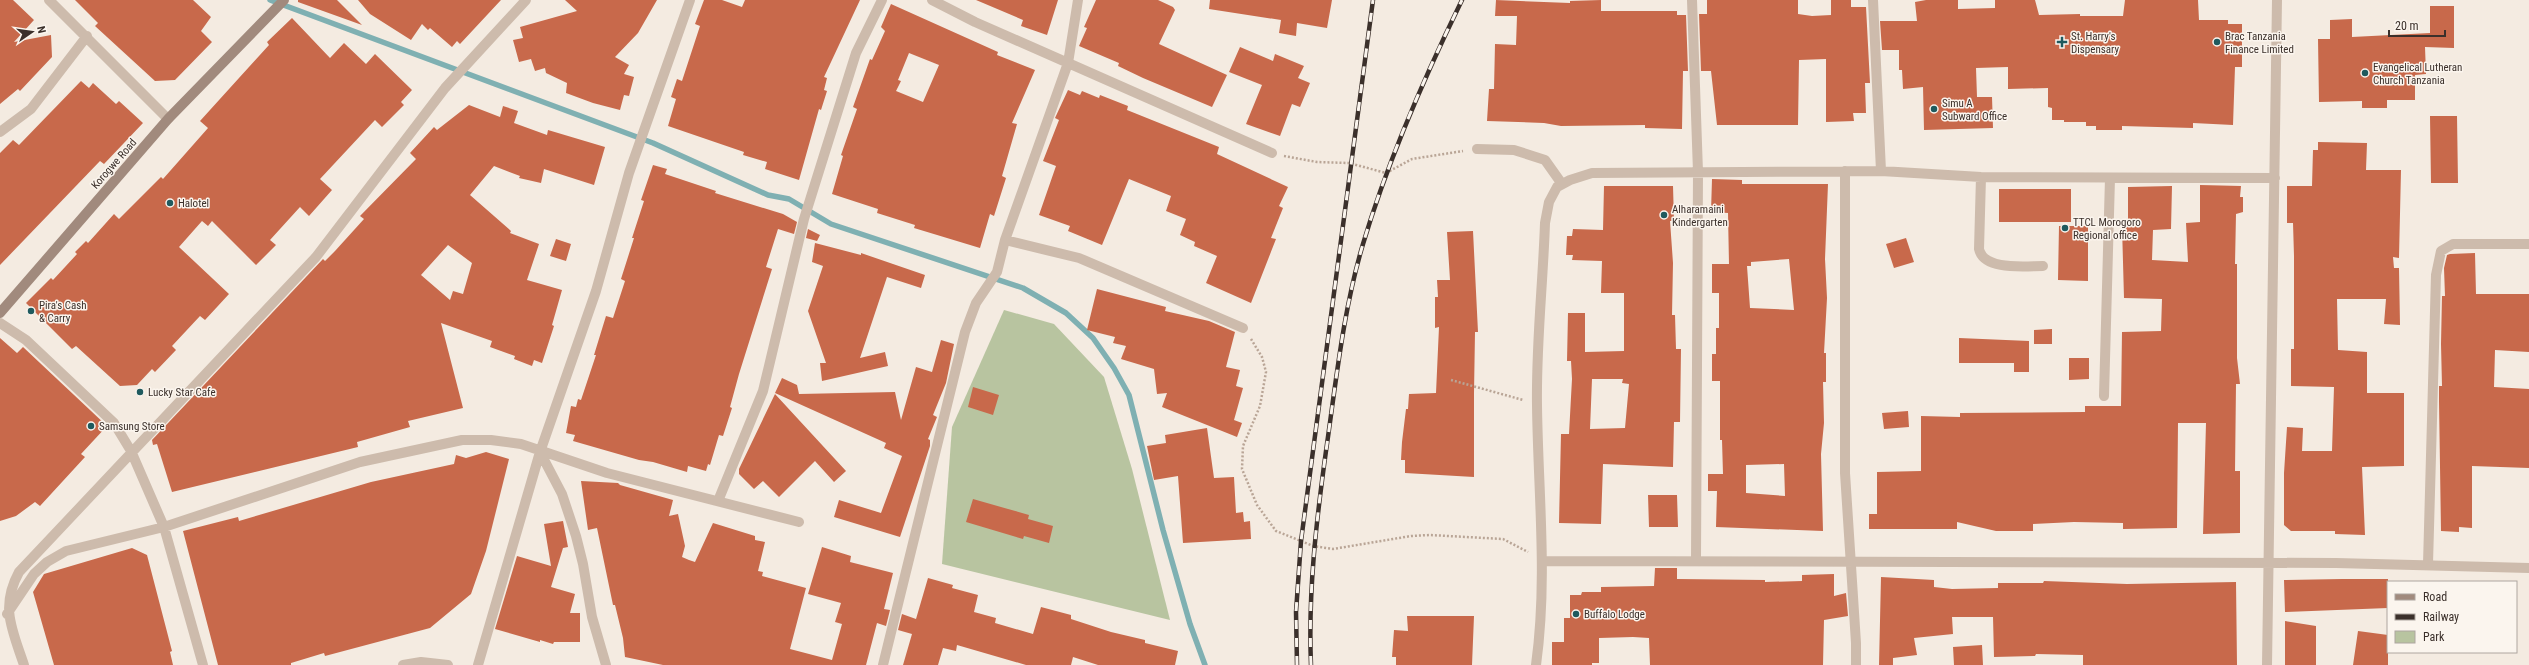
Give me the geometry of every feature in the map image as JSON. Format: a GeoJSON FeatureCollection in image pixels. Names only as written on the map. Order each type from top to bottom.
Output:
{"type":"FeatureCollection","features":[{"type":"Feature","properties":{"kind":"main road","name":"Korogwe Road"},"geometry":{"type":"LineString","coordinates":[[0,314],[168,119],[283,1]]}},
{"type":"Feature","properties":{"kind":"street"},"geometry":{"type":"LineString","coordinates":[[49,0],[87,36],[168,119]]}},
{"type":"Feature","properties":{"kind":"street"},"geometry":{"type":"LineString","coordinates":[[24,665],[7,614],[8,593],[19,572],[131,451],[180,403],[316,257],[445,88],[526,0]]}},
{"type":"Feature","properties":{"kind":"street"},"geometry":{"type":"LineString","coordinates":[[478,665],[540,452],[596,291],[629,173],[690,0]]}},
{"type":"Feature","properties":{"kind":"street"},"geometry":{"type":"LineString","coordinates":[[718,501],[763,391],[804,219],[856,53],[882,0]]}},
{"type":"Feature","properties":{"kind":"street"},"geometry":{"type":"LineString","coordinates":[[932,0],[975,22],[1272,153]]}},
{"type":"Feature","properties":{"kind":"street"},"geometry":{"type":"LineString","coordinates":[[883,665],[963,340],[976,303],[997,272],[1005,240],[1068,63],[1078,0]]}},
{"type":"Feature","properties":{"kind":"street"},"geometry":{"type":"LineString","coordinates":[[1692,0],[1698,172],[1696,560]]}},
{"type":"Feature","properties":{"kind":"street"},"geometry":{"type":"LineString","coordinates":[[1873,0],[1880,171]]}},
{"type":"Feature","properties":{"kind":"street"},"geometry":{"type":"LineString","coordinates":[[2267,665],[2270,564],[2277,0]]}},
{"type":"Feature","properties":{"kind":"street"},"geometry":{"type":"LineString","coordinates":[[0,132],[31,109],[87,36]]}},
{"type":"Feature","properties":{"kind":"street"},"geometry":{"type":"LineString","coordinates":[[1477,149],[1514,150],[1545,160],[1562,184]]}},
{"type":"Feature","properties":{"kind":"street"},"geometry":{"type":"LineString","coordinates":[[1845,171],[1845,473],[1856,643],[1856,665]]}},
{"type":"Feature","properties":{"kind":"street"},"geometry":{"type":"LineString","coordinates":[[1536,665],[1542,626],[1542,561],[1537,403],[1545,223],[1549,202],[1557,187],[1592,173],[1880,171],[1981,177],[2275,178]]}},
{"type":"Feature","properties":{"kind":"street"},"geometry":{"type":"LineString","coordinates":[[1981,177],[1979,249],[1981,257],[1988,262],[1999,264],[2043,266]]}},
{"type":"Feature","properties":{"kind":"street"},"geometry":{"type":"LineString","coordinates":[[2104,396],[2110,178]]}},
{"type":"Feature","properties":{"kind":"street"},"geometry":{"type":"LineString","coordinates":[[1005,240],[1079,258],[1243,328]]}},
{"type":"Feature","properties":{"kind":"street"},"geometry":{"type":"LineString","coordinates":[[2428,564],[2436,275],[2438,259],[2441,250],[2452,244],[2529,244]]}},
{"type":"Feature","properties":{"kind":"street"},"geometry":{"type":"LineString","coordinates":[[0,323],[26,340],[114,423],[131,451],[164,527],[203,665]]}},
{"type":"Feature","properties":{"kind":"street"},"geometry":{"type":"LineString","coordinates":[[7,614],[34,574],[57,555],[80,546],[164,527],[360,462],[462,440],[491,440],[521,444],[540,452],[607,473],[799,522]]}},
{"type":"Feature","properties":{"kind":"street"},"geometry":{"type":"LineString","coordinates":[[540,452],[562,494],[576,536],[583,564],[592,617],[606,665]]}},
{"type":"Feature","properties":{"kind":"street"},"geometry":{"type":"LineString","coordinates":[[1542,561],[1696,560],[1850,562],[1889,560],[2428,564],[2529,568]]}},
{"type":"Feature","properties":{"kind":"street"},"geometry":{"type":"LineString","coordinates":[[403,665],[422,662],[448,665]]}},
{"type":"Feature","properties":{"kind":"path"},"geometry":{"type":"LineString","coordinates":[[1272,153],[1296,160],[1349,163],[1386,173],[1412,159],[1477,149]]}},
{"type":"Feature","properties":{"kind":"path"},"geometry":{"type":"LineString","coordinates":[[1243,328],[1262,357],[1266,372],[1260,406],[1243,446],[1242,469],[1257,505],[1276,531],[1313,546],[1333,549],[1411,536],[1488,537],[1503,539],[1542,561]]}},
{"type":"Feature","properties":{"kind":"path"},"geometry":{"type":"LineString","coordinates":[[1450,380],[1537,403]]}},
{"type":"Feature","properties":{"kind":"green space"},"geometry":{"type":"Polygon","coordinates":[[[1004,310],[1054,324],[1104,377],[1132,469],[1170,620],[942,564],[952,427],[1004,310]]]}},
{"type":"Feature","properties":{"kind":"building"},"geometry":{"type":"Polygon","coordinates":[[[0,0],[13,0],[34,20],[14,42],[51,35],[52,57],[20,91],[18,89],[0,104],[0,0]]]}},
{"type":"Feature","properties":{"kind":"building"},"geometry":{"type":"Polygon","coordinates":[[[75,0],[193,0],[211,17],[201,31],[212,42],[175,80],[155,81],[95,26],[98,23],[75,0]]]}},
{"type":"Feature","properties":{"kind":"building"},"geometry":{"type":"Polygon","coordinates":[[[298,0],[337,0],[362,25],[298,2],[298,0]]]}},
{"type":"Feature","properties":{"kind":"building"},"geometry":{"type":"Polygon","coordinates":[[[358,0],[501,0],[460,44],[457,41],[452,47],[430,28],[428,30],[422,24],[411,40],[370,14],[358,0]]]}},
{"type":"Feature","properties":{"kind":"building"},"geometry":{"type":"Polygon","coordinates":[[[565,0],[657,0],[638,33],[615,57],[629,65],[624,74],[634,77],[629,96],[624,95],[620,110],[593,103],[566,93],[567,83],[546,73],[545,68],[535,71],[531,59],[519,62],[513,40],[523,38],[520,27],[577,11],[565,0]]]}},
{"type":"Feature","properties":{"kind":"building"},"geometry":{"type":"Polygon","coordinates":[[[704,0],[722,0],[742,7],[745,0],[860,0],[824,77],[827,78],[824,90],[827,91],[821,110],[819,109],[799,180],[765,169],[767,162],[743,155],[744,152],[668,126],[676,99],[671,97],[677,79],[682,81],[700,26],[695,24],[704,0]]]}},
{"type":"Feature","properties":{"kind":"building"},"geometry":{"type":"Polygon","coordinates":[[[976,0],[1058,0],[1047,35],[1021,26],[1023,20],[976,0]]]}},
{"type":"Feature","properties":{"kind":"building"},"geometry":{"type":"Polygon","coordinates":[[[1096,0],[1158,0],[1173,7],[1175,10],[1159,44],[1227,75],[1212,107],[1143,78],[1118,66],[1119,63],[1079,46],[1087,28],[1084,27],[1096,0]]]}},
{"type":"Feature","properties":{"kind":"building"},"geometry":{"type":"Polygon","coordinates":[[[1210,0],[1332,0],[1327,28],[1297,23],[1296,36],[1279,33],[1281,20],[1209,9],[1210,0]]]}},
{"type":"Feature","properties":{"kind":"building"},"geometry":{"type":"Polygon","coordinates":[[[1496,0],[1570,3],[1570,1],[1601,0],[1601,11],[1677,11],[1677,15],[1686,15],[1688,71],[1683,71],[1682,129],[1645,128],[1645,125],[1561,126],[1544,123],[1487,121],[1489,89],[1494,89],[1495,44],[1516,45],[1517,16],[1495,16],[1496,0]]]}},
{"type":"Feature","properties":{"kind":"building"},"geometry":{"type":"Polygon","coordinates":[[[1707,0],[1798,0],[1798,14],[1812,16],[1831,15],[1831,0],[1851,0],[1851,7],[1866,7],[1870,83],[1865,83],[1866,113],[1853,113],[1854,121],[1826,122],[1826,59],[1799,60],[1798,125],[1717,125],[1711,71],[1701,71],[1699,14],[1707,14],[1707,0]]]}},
{"type":"Feature","properties":{"kind":"building"},"geometry":{"type":"Polygon","coordinates":[[[1926,0],[1958,0],[1958,9],[1995,8],[1995,0],[2035,0],[2039,15],[2080,14],[2080,16],[2123,16],[2125,0],[2198,0],[2199,20],[2228,20],[2228,24],[2242,24],[2242,67],[2235,67],[2233,125],[2193,123],[2193,128],[2122,126],[2122,130],[2096,130],[2096,126],[2086,126],[2086,122],[2064,122],[2064,120],[2052,120],[2052,108],[2048,107],[2048,88],[2008,89],[2008,67],[1976,68],[1977,97],[1992,97],[1993,128],[1924,130],[1923,87],[1903,89],[1902,70],[1899,70],[1899,50],[1882,50],[1880,21],[1917,21],[1915,2],[1926,0]]]}},
{"type":"Feature","properties":{"kind":"building"},"geometry":{"type":"Polygon","coordinates":[[[891,4],[998,52],[997,55],[1035,70],[1012,123],[1017,124],[1002,176],[1006,178],[994,216],[990,214],[980,248],[914,228],[915,225],[877,213],[878,209],[832,194],[843,156],[841,155],[857,109],[853,107],[870,59],[872,60],[885,31],[881,27],[891,4]],[[909,53],[898,80],[901,81],[896,91],[923,102],[939,65],[909,53]]]}},
{"type":"Feature","properties":{"kind":"building"},"geometry":{"type":"Polygon","coordinates":[[[2430,6],[2454,6],[2454,48],[2425,47],[2426,74],[2415,75],[2415,100],[2387,100],[2387,108],[2362,108],[2362,101],[2319,102],[2318,39],[2330,39],[2330,20],[2352,19],[2352,37],[2430,33],[2430,6]]]}},
{"type":"Feature","properties":{"kind":"building"},"geometry":{"type":"Polygon","coordinates":[[[292,18],[330,58],[344,43],[366,64],[375,54],[412,90],[401,102],[404,105],[382,127],[375,120],[320,179],[332,190],[309,216],[300,207],[270,240],[276,245],[256,265],[212,221],[208,226],[202,221],[179,247],[229,294],[205,320],[200,316],[172,346],[176,350],[155,372],[152,369],[137,385],[120,386],[76,346],[72,349],[26,303],[51,278],[53,280],[77,254],[75,252],[86,241],[88,243],[114,214],[119,219],[161,177],[163,179],[208,128],[200,121],[269,45],[267,42],[292,18]]]}},
{"type":"Feature","properties":{"kind":"building"},"geometry":{"type":"Polygon","coordinates":[[[1240,47],[1273,61],[1275,54],[1304,66],[1298,78],[1310,83],[1300,107],[1292,104],[1280,136],[1246,124],[1262,85],[1229,72],[1240,47]]]}},
{"type":"Feature","properties":{"kind":"building"},"geometry":{"type":"Polygon","coordinates":[[[81,81],[89,88],[93,83],[116,104],[119,101],[143,123],[104,164],[100,161],[0,265],[0,153],[13,140],[19,145],[81,81]]]}},
{"type":"Feature","properties":{"kind":"building"},"geometry":{"type":"Polygon","coordinates":[[[1068,90],[1080,95],[1082,91],[1099,98],[1100,95],[1128,106],[1127,110],[1219,147],[1217,154],[1288,187],[1279,206],[1283,208],[1271,238],[1276,239],[1251,303],[1206,283],[1217,256],[1194,246],[1195,242],[1180,235],[1186,219],[1166,211],[1171,196],[1129,179],[1102,245],[1068,231],[1070,226],[1039,215],[1056,166],[1043,161],[1059,120],[1055,118],[1068,90]]]}},
{"type":"Feature","properties":{"kind":"building"},"geometry":{"type":"Polygon","coordinates":[[[469,105],[500,117],[503,106],[518,111],[514,123],[547,135],[548,130],[605,147],[594,185],[544,169],[541,183],[519,178],[520,176],[494,166],[470,195],[511,231],[510,233],[539,244],[527,280],[562,290],[552,325],[554,326],[542,363],[534,360],[532,366],[514,359],[515,356],[490,347],[492,341],[441,323],[463,408],[408,421],[410,427],[357,442],[358,447],[172,492],[157,444],[153,445],[152,440],[323,259],[325,261],[335,251],[364,219],[360,216],[416,159],[410,153],[434,127],[437,130],[469,105]],[[448,245],[421,275],[450,300],[453,291],[463,294],[472,263],[448,245]]]}},
{"type":"Feature","properties":{"kind":"building"},"geometry":{"type":"Polygon","coordinates":[[[2430,116],[2457,116],[2458,183],[2431,183],[2430,116]]]}},
{"type":"Feature","properties":{"kind":"building"},"geometry":{"type":"Polygon","coordinates":[[[2318,142],[2367,143],[2366,170],[2401,170],[2399,258],[2393,257],[2394,268],[2399,268],[2400,325],[2384,324],[2386,299],[2337,299],[2338,350],[2367,352],[2367,393],[2404,393],[2404,466],[2362,467],[2365,535],[2335,534],[2335,531],[2291,531],[2284,525],[2284,473],[2287,427],[2303,428],[2302,451],[2332,451],[2334,387],[2291,386],[2291,349],[2294,349],[2294,256],[2293,223],[2287,223],[2287,186],[2312,186],[2313,150],[2318,150],[2318,142]]]}},
{"type":"Feature","properties":{"kind":"building"},"geometry":{"type":"Polygon","coordinates":[[[653,165],[667,169],[665,174],[716,191],[715,193],[783,214],[797,222],[794,234],[778,229],[766,267],[772,269],[739,374],[730,407],[732,408],[723,436],[719,435],[710,465],[708,464],[706,471],[688,466],[687,472],[653,462],[639,460],[573,441],[575,435],[566,433],[571,406],[576,407],[578,399],[581,400],[596,355],[594,355],[606,316],[613,318],[625,281],[621,279],[644,201],[641,200],[653,165]]]}},
{"type":"Feature","properties":{"kind":"building"},"geometry":{"type":"Polygon","coordinates":[[[1712,179],[1742,180],[1742,184],[1828,184],[1825,259],[1827,298],[1824,353],[1826,353],[1826,382],[1823,382],[1824,423],[1821,454],[1823,531],[1716,527],[1717,491],[1708,491],[1708,474],[1723,474],[1722,440],[1720,440],[1720,381],[1712,381],[1712,354],[1716,354],[1716,328],[1719,328],[1719,293],[1712,293],[1712,264],[1729,264],[1728,213],[1711,212],[1712,179]],[[1789,259],[1751,262],[1751,266],[1747,266],[1750,308],[1794,310],[1789,259]],[[1784,464],[1746,465],[1746,493],[1785,496],[1784,464]]]}},
{"type":"Feature","properties":{"kind":"building"},"geometry":{"type":"Polygon","coordinates":[[[2200,185],[2241,186],[2240,197],[2243,197],[2243,212],[2236,214],[2235,264],[2237,264],[2237,358],[2240,384],[2236,384],[2235,471],[2240,471],[2240,533],[2203,534],[2206,423],[2178,423],[2177,528],[2123,529],[2123,523],[2074,522],[2033,524],[2033,531],[1996,531],[1957,522],[1957,529],[1869,529],[1869,514],[1877,514],[1877,472],[1921,471],[1921,416],[1960,417],[1960,413],[2085,412],[2085,406],[2121,406],[2122,332],[2161,331],[2162,299],[2124,298],[2122,226],[2128,226],[2128,187],[2172,186],[2171,229],[2153,230],[2152,260],[2188,262],[2186,223],[2200,222],[2200,185]]]}},
{"type":"Feature","properties":{"kind":"building"},"geometry":{"type":"Polygon","coordinates":[[[1604,186],[1673,186],[1674,221],[1670,221],[1673,263],[1672,315],[1675,315],[1676,349],[1681,349],[1680,422],[1674,422],[1673,467],[1603,464],[1601,524],[1559,523],[1561,434],[1569,434],[1572,379],[1571,361],[1567,361],[1568,313],[1585,313],[1585,352],[1624,351],[1624,293],[1601,293],[1602,261],[1572,260],[1573,255],[1566,255],[1567,236],[1572,236],[1573,229],[1603,230],[1604,186]],[[1592,379],[1590,429],[1625,428],[1629,384],[1622,383],[1623,379],[1592,379]]]}},
{"type":"Feature","properties":{"kind":"building"},"geometry":{"type":"Polygon","coordinates":[[[1999,189],[2071,189],[2071,222],[1999,222],[1999,189]]]}},
{"type":"Feature","properties":{"kind":"building"},"geometry":{"type":"Polygon","coordinates":[[[2059,226],[2088,226],[2088,281],[2058,280],[2059,226]]]}},
{"type":"Feature","properties":{"kind":"building"},"geometry":{"type":"Polygon","coordinates":[[[808,229],[820,235],[817,241],[806,238],[808,229]]]}},
{"type":"Feature","properties":{"kind":"building"},"geometry":{"type":"Polygon","coordinates":[[[1473,231],[1478,332],[1475,332],[1474,477],[1405,473],[1405,460],[1401,460],[1409,394],[1436,393],[1439,327],[1435,328],[1435,297],[1438,297],[1437,280],[1450,280],[1447,232],[1473,231]]]}},
{"type":"Feature","properties":{"kind":"building"},"geometry":{"type":"Polygon","coordinates":[[[1906,238],[1914,262],[1894,268],[1886,244],[1906,238]]]}},
{"type":"Feature","properties":{"kind":"building"},"geometry":{"type":"Polygon","coordinates":[[[556,239],[571,244],[566,261],[550,256],[556,239]]]}},
{"type":"Feature","properties":{"kind":"building"},"geometry":{"type":"Polygon","coordinates":[[[815,243],[861,255],[861,253],[925,275],[921,288],[887,277],[860,358],[885,352],[888,366],[822,381],[820,363],[826,363],[808,311],[823,266],[812,262],[815,243]]]}},
{"type":"Feature","properties":{"kind":"building"},"geometry":{"type":"Polygon","coordinates":[[[2475,253],[2476,294],[2529,294],[2529,352],[2495,350],[2494,387],[2529,389],[2529,468],[2472,466],[2472,528],[2459,527],[2459,532],[2441,531],[2439,386],[2442,386],[2441,344],[2442,296],[2445,296],[2444,268],[2447,255],[2475,253]]]}},
{"type":"Feature","properties":{"kind":"building"},"geometry":{"type":"Polygon","coordinates":[[[1097,289],[1166,307],[1165,311],[1209,321],[1235,332],[1226,367],[1240,370],[1236,386],[1243,388],[1234,420],[1242,423],[1237,437],[1162,407],[1167,393],[1157,394],[1154,369],[1121,359],[1126,346],[1113,343],[1115,337],[1087,330],[1097,289]]]}},
{"type":"Feature","properties":{"kind":"building"},"geometry":{"type":"Polygon","coordinates":[[[2052,329],[2052,344],[2034,344],[2034,330],[2052,329]]]}},
{"type":"Feature","properties":{"kind":"building"},"geometry":{"type":"Polygon","coordinates":[[[0,338],[17,353],[23,347],[107,426],[81,454],[85,457],[40,506],[35,502],[16,516],[0,521],[0,338]]]}},
{"type":"Feature","properties":{"kind":"building"},"geometry":{"type":"Polygon","coordinates":[[[1959,338],[2029,341],[2029,372],[2014,372],[2014,363],[1959,363],[1959,338]]]}},
{"type":"Feature","properties":{"kind":"building"},"geometry":{"type":"Polygon","coordinates":[[[941,340],[954,344],[946,383],[933,415],[937,417],[928,439],[930,440],[930,446],[900,537],[834,517],[839,500],[881,513],[902,456],[884,448],[886,443],[775,393],[782,378],[797,385],[799,394],[895,392],[901,420],[916,367],[932,372],[941,340]]]}},
{"type":"Feature","properties":{"kind":"building"},"geometry":{"type":"Polygon","coordinates":[[[2069,358],[2089,358],[2089,379],[2069,380],[2069,358]]]}},
{"type":"Feature","properties":{"kind":"building"},"geometry":{"type":"Polygon","coordinates":[[[973,387],[999,395],[993,415],[968,407],[973,387]]]}},
{"type":"Feature","properties":{"kind":"building"},"geometry":{"type":"Polygon","coordinates":[[[775,394],[846,471],[834,482],[815,461],[779,497],[763,481],[754,489],[739,474],[739,469],[775,394]]]}},
{"type":"Feature","properties":{"kind":"building"},"geometry":{"type":"Polygon","coordinates":[[[1908,411],[1909,427],[1884,429],[1882,413],[1908,411]]]}},
{"type":"Feature","properties":{"kind":"building"},"geometry":{"type":"Polygon","coordinates":[[[1207,428],[1214,478],[1234,477],[1236,513],[1243,512],[1244,522],[1250,521],[1251,539],[1183,543],[1178,476],[1154,480],[1147,446],[1166,443],[1165,435],[1207,428]]]}},
{"type":"Feature","properties":{"kind":"building"},"geometry":{"type":"Polygon","coordinates":[[[486,452],[509,459],[486,551],[471,594],[430,628],[325,656],[324,653],[291,663],[291,665],[218,665],[183,531],[238,517],[239,521],[371,482],[454,464],[456,455],[466,458],[486,452]]]}},
{"type":"Feature","properties":{"kind":"building"},"geometry":{"type":"Polygon","coordinates":[[[581,481],[618,483],[620,485],[673,500],[669,516],[678,514],[685,546],[682,557],[695,562],[713,523],[755,536],[755,540],[765,542],[758,571],[763,572],[762,576],[806,588],[790,649],[832,660],[842,624],[835,622],[841,603],[808,594],[822,547],[851,556],[850,562],[893,573],[884,609],[890,610],[886,626],[877,623],[866,665],[663,665],[625,657],[623,638],[615,605],[613,605],[597,528],[588,530],[581,481]]]}},
{"type":"Feature","properties":{"kind":"building"},"geometry":{"type":"Polygon","coordinates":[[[1648,495],[1677,495],[1678,527],[1649,527],[1648,495]]]}},
{"type":"Feature","properties":{"kind":"building"},"geometry":{"type":"Polygon","coordinates":[[[973,499],[1029,515],[1028,519],[1053,526],[1049,543],[1024,536],[1023,539],[966,522],[973,499]]]}},
{"type":"Feature","properties":{"kind":"building"},"geometry":{"type":"Polygon","coordinates":[[[563,521],[568,547],[563,548],[551,587],[575,594],[570,613],[580,613],[580,642],[554,642],[553,644],[540,640],[540,642],[495,629],[517,556],[551,566],[544,524],[563,521]]]}},
{"type":"Feature","properties":{"kind":"building"},"geometry":{"type":"Polygon","coordinates":[[[132,548],[147,555],[172,651],[170,652],[173,665],[54,665],[33,592],[44,574],[132,548]]]}},
{"type":"Feature","properties":{"kind":"building"},"geometry":{"type":"Polygon","coordinates":[[[1655,568],[1677,568],[1677,579],[1765,580],[1765,582],[1802,581],[1802,575],[1834,574],[1834,596],[1846,593],[1848,616],[1824,620],[1823,665],[1650,665],[1649,638],[1633,637],[1599,638],[1599,663],[1592,663],[1592,665],[1552,665],[1552,642],[1564,642],[1564,618],[1570,618],[1570,595],[1581,595],[1582,592],[1601,592],[1601,587],[1654,586],[1655,568]]]}},
{"type":"Feature","properties":{"kind":"building"},"geometry":{"type":"Polygon","coordinates":[[[1881,577],[1934,580],[1934,587],[1952,589],[1998,588],[1998,583],[2043,583],[2044,581],[2127,584],[2236,582],[2237,665],[2083,665],[2083,655],[2036,654],[2035,656],[1994,657],[1993,617],[1952,617],[1953,634],[1914,638],[1917,655],[1893,658],[1893,665],[1879,665],[1881,577]]]}},
{"type":"Feature","properties":{"kind":"building"},"geometry":{"type":"Polygon","coordinates":[[[928,578],[953,585],[952,588],[978,595],[974,612],[996,618],[995,623],[1033,634],[1041,607],[1071,615],[1071,619],[1111,632],[1145,640],[1145,643],[1178,651],[1175,665],[1098,665],[1073,657],[1071,665],[1026,665],[957,645],[956,651],[943,648],[938,665],[903,665],[912,634],[898,630],[902,614],[916,619],[928,578]]]}},
{"type":"Feature","properties":{"kind":"building"},"geometry":{"type":"Polygon","coordinates":[[[2388,579],[2387,608],[2285,612],[2284,580],[2388,579]]]}},
{"type":"Feature","properties":{"kind":"building"},"geometry":{"type":"Polygon","coordinates":[[[1407,616],[1474,616],[1472,665],[1396,665],[1396,657],[1392,657],[1394,630],[1408,631],[1407,616]]]}},
{"type":"Feature","properties":{"kind":"building"},"geometry":{"type":"Polygon","coordinates":[[[2285,621],[2316,626],[2316,665],[2285,665],[2285,621]]]}},
{"type":"Feature","properties":{"kind":"building"},"geometry":{"type":"Polygon","coordinates":[[[2358,631],[2387,635],[2388,665],[2353,665],[2358,631]]]}},
{"type":"Feature","properties":{"kind":"building"},"geometry":{"type":"Polygon","coordinates":[[[1982,645],[1983,665],[1954,665],[1953,647],[1982,645]]]}},
{"type":"Feature","properties":{"kind":"waterway"},"geometry":{"type":"LineString","coordinates":[[270,0],[653,143],[768,195],[789,199],[831,224],[1023,288],[1066,313],[1093,338],[1114,368],[1129,395],[1163,530],[1190,624],[1205,665]]}},
{"type":"Feature","properties":{"kind":"railway"},"geometry":{"type":"LineString","coordinates":[[1297,665],[1296,612],[1301,541],[1373,0]]}},
{"type":"Feature","properties":{"kind":"railway"},"geometry":{"type":"LineString","coordinates":[[1311,665],[1311,611],[1316,531],[1337,373],[1350,295],[1363,244],[1395,150],[1434,59],[1462,0]]}},
{"type":"Feature","properties":{"kind":"place","name":"St. Harry's Dispensary"},"geometry":{"type":"Point","coordinates":[2062,42]}},
{"type":"Feature","properties":{"kind":"place","name":"Brac Tanzania Finance Limited"},"geometry":{"type":"Point","coordinates":[2217,42]}},
{"type":"Feature","properties":{"kind":"place","name":"Evangelical Lutheran Church Tanzania"},"geometry":{"type":"Point","coordinates":[2365,73]}},
{"type":"Feature","properties":{"kind":"place","name":"Simu A Subward Office"},"geometry":{"type":"Point","coordinates":[1934,109]}},
{"type":"Feature","properties":{"kind":"place","name":"Halotel"},"geometry":{"type":"Point","coordinates":[170,203]}},
{"type":"Feature","properties":{"kind":"place","name":"Alharamaini Kindergarten"},"geometry":{"type":"Point","coordinates":[1664,215]}},
{"type":"Feature","properties":{"kind":"place","name":"TTCL Morogoro Regional office"},"geometry":{"type":"Point","coordinates":[2065,228]}},
{"type":"Feature","properties":{"kind":"place","name":"Pira's Cash & Carry"},"geometry":{"type":"Point","coordinates":[31,311]}},
{"type":"Feature","properties":{"kind":"place","name":"Lucky Star Cafe"},"geometry":{"type":"Point","coordinates":[140,392]}},
{"type":"Feature","properties":{"kind":"place","name":"Samsung Store"},"geometry":{"type":"Point","coordinates":[91,426]}},
{"type":"Feature","properties":{"kind":"place","name":"Buffalo Lodge"},"geometry":{"type":"Point","coordinates":[1576,614]}}]}
